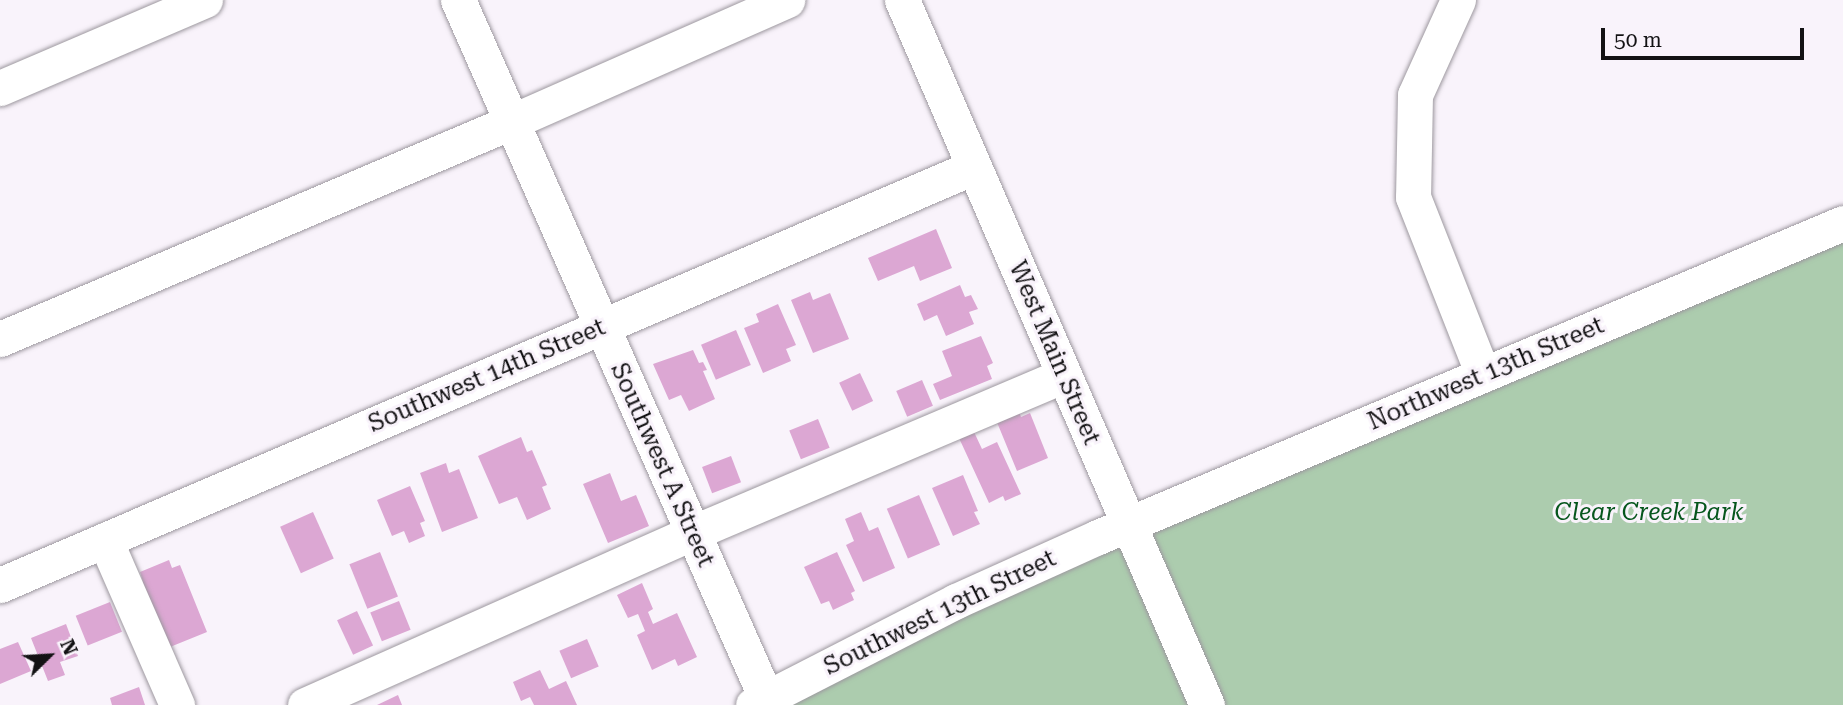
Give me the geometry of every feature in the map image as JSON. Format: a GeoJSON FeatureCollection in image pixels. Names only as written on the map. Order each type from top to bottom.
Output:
{"type":"FeatureCollection","features":[{"type":"Feature","properties":{"kind":"street"},"geometry":{"type":"LineString","coordinates":[[0,88],[205,0]]}},
{"type":"Feature","properties":{"kind":"street","name":"Southwest A Street"},"geometry":{"type":"LineString","coordinates":[[458,0],[692,533],[760,702]]}},
{"type":"Feature","properties":{"kind":"street"},"geometry":{"type":"LineString","coordinates":[[0,338],[511,122],[787,0]]}},
{"type":"Feature","properties":{"kind":"street","name":"West Main Street"},"geometry":{"type":"LineString","coordinates":[[902,0],[1207,705]]}},
{"type":"Feature","properties":{"kind":"street"},"geometry":{"type":"LineString","coordinates":[[1458,0],[1415,95],[1413,197],[1483,375]]}},
{"type":"Feature","properties":{"kind":"street","name":"Southwest 14th Street"},"geometry":{"type":"LineString","coordinates":[[0,585],[974,167]]}},
{"type":"Feature","properties":{"kind":"street","name":"Northwest 13th Street"},"geometry":{"type":"LineString","coordinates":[[1129,526],[1843,223]]}},
{"type":"Feature","properties":{"kind":"street"},"geometry":{"type":"LineString","coordinates":[[305,705],[692,533],[1064,375]]}},
{"type":"Feature","properties":{"kind":"street","name":"Southwest 13th Street"},"geometry":{"type":"LineString","coordinates":[[760,702],[956,601],[1129,526]]}},
{"type":"Feature","properties":{"kind":"street"},"geometry":{"type":"LineString","coordinates":[[105,540],[177,705]]}},
{"type":"Feature","properties":{"kind":"green space","name":"Clear Creek Park"},"geometry":{"type":"Polygon","coordinates":[[[1843,223],[1843,705],[753,705],[1843,223]]]}},
{"type":"Feature","properties":{"kind":"building"},"geometry":{"type":"Polygon","coordinates":[[[936,229],[952,268],[920,281],[914,266],[878,281],[868,258],[936,229]]]}},
{"type":"Feature","properties":{"kind":"building"},"geometry":{"type":"Polygon","coordinates":[[[960,285],[965,297],[971,295],[978,309],[969,312],[974,324],[946,336],[937,315],[924,321],[917,304],[960,285]]]}},
{"type":"Feature","properties":{"kind":"building"},"geometry":{"type":"Polygon","coordinates":[[[810,292],[813,300],[830,293],[849,339],[813,353],[791,300],[810,292]]]}},
{"type":"Feature","properties":{"kind":"building"},"geometry":{"type":"Polygon","coordinates":[[[778,304],[796,345],[786,349],[791,361],[763,373],[744,328],[759,322],[756,314],[778,304]]]}},
{"type":"Feature","properties":{"kind":"building"},"geometry":{"type":"Polygon","coordinates":[[[736,330],[751,365],[716,380],[701,345],[736,330]]]}},
{"type":"Feature","properties":{"kind":"building"},"geometry":{"type":"Polygon","coordinates":[[[981,336],[993,363],[987,366],[992,379],[940,400],[933,384],[952,376],[942,351],[981,336]]]}},
{"type":"Feature","properties":{"kind":"building"},"geometry":{"type":"Polygon","coordinates":[[[693,350],[699,363],[703,362],[707,370],[703,371],[715,399],[689,411],[681,395],[669,400],[653,364],[693,350]]]}},
{"type":"Feature","properties":{"kind":"building"},"geometry":{"type":"Polygon","coordinates":[[[860,373],[873,401],[852,411],[839,383],[860,373]]]}},
{"type":"Feature","properties":{"kind":"building"},"geometry":{"type":"Polygon","coordinates":[[[922,380],[933,406],[907,417],[896,391],[922,380]]]}},
{"type":"Feature","properties":{"kind":"building"},"geometry":{"type":"Polygon","coordinates":[[[1017,406],[1021,417],[1030,413],[1048,458],[1017,471],[994,415],[1017,406]]]}},
{"type":"Feature","properties":{"kind":"building"},"geometry":{"type":"Polygon","coordinates":[[[818,419],[830,448],[801,459],[789,431],[818,419]]]}},
{"type":"Feature","properties":{"kind":"building"},"geometry":{"type":"Polygon","coordinates":[[[974,432],[982,449],[997,442],[1021,494],[1005,501],[1003,496],[989,503],[959,438],[974,432]]]}},
{"type":"Feature","properties":{"kind":"building"},"geometry":{"type":"Polygon","coordinates":[[[521,437],[527,452],[532,450],[547,485],[542,487],[551,509],[527,520],[517,497],[499,504],[478,456],[521,437]]]}},
{"type":"Feature","properties":{"kind":"building"},"geometry":{"type":"Polygon","coordinates":[[[731,456],[741,482],[712,493],[702,467],[731,456]]]}},
{"type":"Feature","properties":{"kind":"building"},"geometry":{"type":"Polygon","coordinates":[[[446,463],[449,473],[459,469],[478,518],[442,532],[420,473],[446,463]]]}},
{"type":"Feature","properties":{"kind":"building"},"geometry":{"type":"Polygon","coordinates":[[[610,473],[621,501],[636,495],[649,526],[608,543],[583,484],[610,473]]]}},
{"type":"Feature","properties":{"kind":"building"},"geometry":{"type":"Polygon","coordinates":[[[963,475],[978,511],[974,512],[980,524],[953,536],[932,488],[963,475]]]}},
{"type":"Feature","properties":{"kind":"building"},"geometry":{"type":"Polygon","coordinates":[[[410,486],[425,521],[420,523],[425,536],[409,543],[404,531],[392,536],[377,500],[410,486]]]}},
{"type":"Feature","properties":{"kind":"building"},"geometry":{"type":"Polygon","coordinates":[[[919,495],[940,545],[908,558],[887,509],[919,495]]]}},
{"type":"Feature","properties":{"kind":"building"},"geometry":{"type":"Polygon","coordinates":[[[313,512],[334,559],[301,573],[280,527],[313,512]]]}},
{"type":"Feature","properties":{"kind":"building"},"geometry":{"type":"Polygon","coordinates":[[[861,512],[869,531],[878,527],[895,568],[863,582],[846,545],[854,541],[845,519],[861,512]]]}},
{"type":"Feature","properties":{"kind":"building"},"geometry":{"type":"Polygon","coordinates":[[[380,552],[398,597],[367,609],[349,564],[380,552]]]}},
{"type":"Feature","properties":{"kind":"building"},"geometry":{"type":"Polygon","coordinates":[[[837,552],[855,591],[851,593],[854,600],[833,610],[829,601],[821,604],[804,567],[837,552]]]}},
{"type":"Feature","properties":{"kind":"building"},"geometry":{"type":"Polygon","coordinates":[[[169,560],[172,568],[180,565],[207,632],[170,647],[165,635],[158,638],[137,584],[143,582],[140,572],[169,560]]]}},
{"type":"Feature","properties":{"kind":"building"},"geometry":{"type":"Polygon","coordinates":[[[642,583],[653,609],[648,612],[653,624],[677,613],[697,657],[678,666],[675,659],[652,670],[637,635],[645,631],[638,614],[628,618],[617,595],[642,583]]]}},
{"type":"Feature","properties":{"kind":"building"},"geometry":{"type":"Polygon","coordinates":[[[399,601],[411,630],[382,641],[370,613],[399,601]]]}},
{"type":"Feature","properties":{"kind":"building"},"geometry":{"type":"Polygon","coordinates":[[[110,602],[122,632],[88,646],[76,616],[110,602]]]}},
{"type":"Feature","properties":{"kind":"building"},"geometry":{"type":"Polygon","coordinates":[[[357,611],[373,645],[353,655],[337,620],[357,611]]]}},
{"type":"Feature","properties":{"kind":"building"},"geometry":{"type":"Polygon","coordinates":[[[66,624],[78,656],[60,662],[65,675],[48,681],[31,638],[66,624]]]}},
{"type":"Feature","properties":{"kind":"building"},"geometry":{"type":"Polygon","coordinates":[[[587,639],[599,667],[571,678],[559,651],[587,639]]]}},
{"type":"Feature","properties":{"kind":"building"},"geometry":{"type":"Polygon","coordinates":[[[18,642],[31,671],[0,684],[0,649],[18,642]]]}},
{"type":"Feature","properties":{"kind":"building"},"geometry":{"type":"Polygon","coordinates":[[[540,670],[549,689],[566,681],[577,705],[534,705],[530,697],[521,701],[513,682],[540,670]]]}},
{"type":"Feature","properties":{"kind":"building"},"geometry":{"type":"Polygon","coordinates":[[[139,687],[145,705],[112,705],[110,698],[139,687]]]}},
{"type":"Feature","properties":{"kind":"building"},"geometry":{"type":"Polygon","coordinates":[[[398,695],[402,705],[377,705],[398,695]]]}}]}
